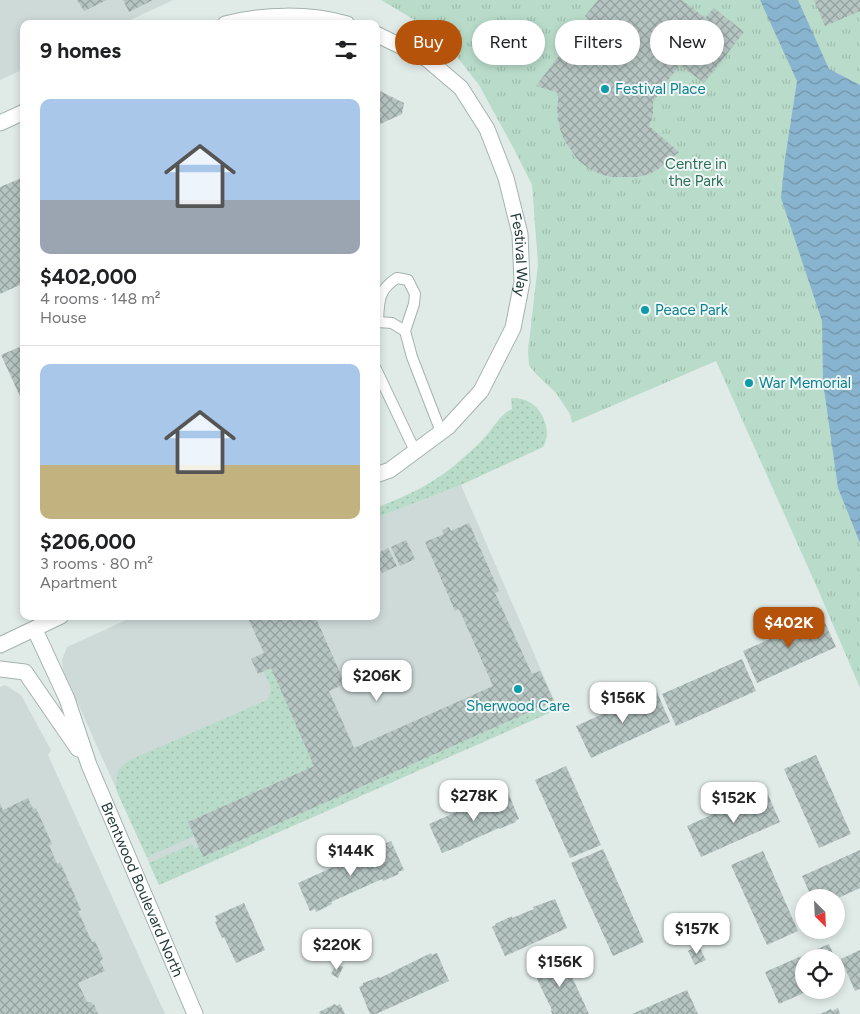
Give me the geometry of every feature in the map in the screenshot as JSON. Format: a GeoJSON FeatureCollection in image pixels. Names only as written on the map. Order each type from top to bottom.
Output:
{"type":"FeatureCollection","features":[{"type":"Feature","properties":{"kind":"street"},"geometry":{"type":"LineString","coordinates":[[239,20],[294,16],[320,20]]}},
{"type":"Feature","properties":{"kind":"street","name":"Festival Way"},"geometry":{"type":"LineString","coordinates":[[380,36],[427,59],[461,88],[487,129],[506,178],[520,234],[522,282],[513,328],[481,391],[448,427],[390,470],[380,474]]}},
{"type":"Feature","properties":{"kind":"street"},"geometry":{"type":"LineString","coordinates":[[0,123],[20,114]]}},
{"type":"Feature","properties":{"kind":"street"},"geometry":{"type":"LineString","coordinates":[[0,645],[54,620]]}},
{"type":"Feature","properties":{"kind":"street"},"geometry":{"type":"LineString","coordinates":[[35,630],[67,699],[89,765]]}},
{"type":"Feature","properties":{"kind":"street"},"geometry":{"type":"LineString","coordinates":[[0,669],[25,672],[89,765]]}},
{"type":"Feature","properties":{"kind":"street","name":"Brentwood Boulevard North"},"geometry":{"type":"LineString","coordinates":[[89,765],[195,1014]]}},
{"type":"Feature","properties":{"kind":"lane"},"geometry":{"type":"LineString","coordinates":[[380,295],[387,284],[397,278],[408,280],[415,294],[414,304],[405,331],[412,357],[441,432]]}},
{"type":"Feature","properties":{"kind":"lane"},"geometry":{"type":"LineString","coordinates":[[380,323],[392,323],[405,331]]}},
{"type":"Feature","properties":{"kind":"lane"},"geometry":{"type":"LineString","coordinates":[[380,377],[415,451]]}},
{"type":"Feature","properties":{"kind":"shaded area"},"geometry":{"type":"Polygon","coordinates":[[[0,0],[173,0],[130,20],[20,20],[20,71],[0,80],[0,0]]]}},
{"type":"Feature","properties":{"kind":"shaded area"},"geometry":{"type":"Polygon","coordinates":[[[461,485],[558,709],[159,885],[63,670],[62,660],[67,647],[126,620],[380,620],[380,516],[461,485]]]}},
{"type":"Feature","properties":{"kind":"shaded area"},"geometry":{"type":"Polygon","coordinates":[[[5,685],[21,695],[51,750],[48,755],[165,1014],[0,1014],[0,687],[5,685]]]}},
{"type":"Feature","properties":{"kind":"green space","name":"Centre in the Park"},"geometry":{"type":"Polygon","coordinates":[[[381,0],[860,0],[860,688],[716,361],[572,423],[570,414],[556,393],[529,365],[528,351],[538,264],[532,185],[479,85],[462,63],[462,20],[415,20],[381,0]]]}},
{"type":"Feature","properties":{"kind":"green space"},"geometry":{"type":"Polygon","coordinates":[[[511,398],[525,400],[536,407],[546,425],[546,440],[543,447],[461,485],[380,516],[380,506],[411,493],[444,474],[469,453],[501,417],[512,409],[511,398]]]}},
{"type":"Feature","properties":{"kind":"green space"},"geometry":{"type":"Polygon","coordinates":[[[271,668],[314,766],[188,822],[194,836],[147,857],[117,792],[118,770],[130,760],[267,700],[271,690],[263,671],[271,668]]]}},
{"type":"Feature","properties":{"kind":"green space"},"geometry":{"type":"Polygon","coordinates":[[[554,701],[558,709],[159,885],[149,863],[192,844],[195,849],[199,847],[203,857],[554,701]]]}},
{"type":"Feature","properties":{"kind":"water"},"geometry":{"type":"Polygon","coordinates":[[[760,0],[798,0],[829,69],[860,85],[860,543],[838,488],[823,382],[822,321],[781,198],[797,81],[760,0]]]}},
{"type":"Feature","properties":{"kind":"building"},"geometry":{"type":"Polygon","coordinates":[[[77,0],[107,0],[84,11],[77,0]]]}},
{"type":"Feature","properties":{"kind":"building"},"geometry":{"type":"Polygon","coordinates":[[[123,0],[153,0],[129,12],[123,0]]]}},
{"type":"Feature","properties":{"kind":"building","name":"Festival Place"},"geometry":{"type":"Polygon","coordinates":[[[598,0],[682,0],[705,18],[714,8],[744,32],[724,58],[724,20],[650,20],[650,65],[680,65],[653,102],[653,114],[649,126],[679,152],[650,174],[637,177],[611,177],[588,168],[578,160],[564,140],[557,109],[559,93],[536,86],[555,61],[555,65],[640,65],[640,20],[586,20],[588,18],[585,16],[598,0]]]}},
{"type":"Feature","properties":{"kind":"building"},"geometry":{"type":"Polygon","coordinates":[[[814,0],[860,0],[860,11],[825,26],[814,0]]]}},
{"type":"Feature","properties":{"kind":"building","name":"Festival Place"},"geometry":{"type":"Polygon","coordinates":[[[680,65],[718,65],[704,83],[680,65]]]}},
{"type":"Feature","properties":{"kind":"building"},"geometry":{"type":"Polygon","coordinates":[[[380,91],[404,103],[402,114],[380,124],[380,91]]]}},
{"type":"Feature","properties":{"kind":"building"},"geometry":{"type":"Polygon","coordinates":[[[20,179],[20,285],[0,294],[0,187],[20,179]]]}},
{"type":"Feature","properties":{"kind":"building"},"geometry":{"type":"Polygon","coordinates":[[[20,347],[20,396],[1,355],[20,347]]]}},
{"type":"Feature","properties":{"kind":"building","name":"Sherwood Care"},"geometry":{"type":"Polygon","coordinates":[[[469,523],[499,591],[495,593],[532,674],[540,671],[554,701],[203,857],[188,822],[314,766],[271,668],[258,674],[251,659],[264,653],[249,620],[317,620],[345,684],[329,691],[354,748],[493,686],[459,609],[455,611],[425,542],[444,534],[442,530],[449,527],[451,531],[469,523]]]}},
{"type":"Feature","properties":{"kind":"building"},"geometry":{"type":"Polygon","coordinates":[[[406,540],[415,559],[400,566],[391,547],[406,540]]]}},
{"type":"Feature","properties":{"kind":"building"},"geometry":{"type":"Polygon","coordinates":[[[388,548],[397,566],[382,573],[380,569],[380,552],[388,548]]]}},
{"type":"Feature","properties":{"kind":"building"},"geometry":{"type":"Polygon","coordinates":[[[822,616],[836,647],[757,683],[743,651],[822,616]]]}},
{"type":"Feature","properties":{"kind":"building"},"geometry":{"type":"Polygon","coordinates":[[[742,659],[756,691],[676,726],[662,694],[742,659]]]}},
{"type":"Feature","properties":{"kind":"building"},"geometry":{"type":"Polygon","coordinates":[[[656,690],[670,722],[591,758],[576,726],[656,690]]]}},
{"type":"Feature","properties":{"kind":"building"},"geometry":{"type":"Polygon","coordinates":[[[816,755],[851,834],[819,848],[784,769],[816,755]]]}},
{"type":"Feature","properties":{"kind":"building"},"geometry":{"type":"Polygon","coordinates":[[[566,766],[601,845],[570,858],[535,780],[566,766]]]}},
{"type":"Feature","properties":{"kind":"building"},"geometry":{"type":"Polygon","coordinates":[[[507,790],[519,819],[516,822],[442,853],[429,824],[507,790]]]}},
{"type":"Feature","properties":{"kind":"building"},"geometry":{"type":"Polygon","coordinates":[[[766,790],[780,822],[701,857],[687,826],[766,790]]]}},
{"type":"Feature","properties":{"kind":"building"},"geometry":{"type":"Polygon","coordinates":[[[28,798],[33,809],[36,808],[52,844],[49,845],[57,864],[60,862],[81,910],[78,911],[92,942],[95,941],[103,959],[100,961],[105,971],[78,983],[87,1002],[94,1004],[98,1014],[0,1014],[0,803],[3,810],[28,798]]]}},
{"type":"Feature","properties":{"kind":"building"},"geometry":{"type":"Polygon","coordinates":[[[391,841],[404,870],[398,872],[399,874],[383,881],[382,879],[331,902],[332,904],[316,912],[315,909],[310,911],[298,883],[391,841]]]}},
{"type":"Feature","properties":{"kind":"building"},"geometry":{"type":"Polygon","coordinates":[[[603,849],[644,942],[613,956],[571,863],[603,849]]]}},
{"type":"Feature","properties":{"kind":"building"},"geometry":{"type":"Polygon","coordinates":[[[860,850],[860,888],[845,895],[845,889],[808,889],[802,876],[860,850]]]}},
{"type":"Feature","properties":{"kind":"building"},"geometry":{"type":"Polygon","coordinates":[[[763,851],[795,924],[795,932],[767,945],[731,865],[763,851]]]}},
{"type":"Feature","properties":{"kind":"building"},"geometry":{"type":"Polygon","coordinates":[[[555,899],[567,928],[505,956],[492,927],[512,916],[512,918],[534,909],[533,907],[555,899]]]}},
{"type":"Feature","properties":{"kind":"building"},"geometry":{"type":"Polygon","coordinates":[[[244,903],[265,950],[236,963],[224,937],[222,938],[215,922],[217,921],[215,916],[244,903]]]}},
{"type":"Feature","properties":{"kind":"building"},"geometry":{"type":"Polygon","coordinates":[[[829,944],[831,949],[818,949],[829,944]]]}},
{"type":"Feature","properties":{"kind":"building"},"geometry":{"type":"Polygon","coordinates":[[[698,945],[706,960],[695,965],[688,951],[698,945]]]}},
{"type":"Feature","properties":{"kind":"building"},"geometry":{"type":"Polygon","coordinates":[[[860,950],[860,989],[855,991],[845,968],[845,957],[860,950]]]}},
{"type":"Feature","properties":{"kind":"building"},"geometry":{"type":"Polygon","coordinates":[[[431,953],[432,955],[437,953],[449,981],[376,1014],[370,1014],[359,987],[363,983],[380,978],[431,953]]]}},
{"type":"Feature","properties":{"kind":"building"},"geometry":{"type":"Polygon","coordinates":[[[562,955],[589,1014],[552,1014],[552,1010],[534,973],[536,972],[534,967],[562,955]]]}},
{"type":"Feature","properties":{"kind":"building"},"geometry":{"type":"Polygon","coordinates":[[[795,959],[795,997],[779,1004],[765,972],[795,959]]]}},
{"type":"Feature","properties":{"kind":"building"},"geometry":{"type":"Polygon","coordinates":[[[336,964],[343,967],[338,978],[331,974],[336,964]]]}},
{"type":"Feature","properties":{"kind":"building"},"geometry":{"type":"Polygon","coordinates":[[[687,990],[698,1014],[632,1014],[687,990]]]}},
{"type":"Feature","properties":{"kind":"building"},"geometry":{"type":"Polygon","coordinates":[[[335,1004],[336,1006],[340,1004],[345,1014],[320,1014],[319,1012],[335,1004]]]}},
{"type":"Feature","properties":{"kind":"building"},"geometry":{"type":"Polygon","coordinates":[[[838,1008],[840,1014],[820,1014],[831,1009],[832,1011],[838,1008]]]}},
{"type":"Feature","properties":{"kind":"place","name":"Festival Place"},"geometry":{"type":"Point","coordinates":[605,89]}},
{"type":"Feature","properties":{"kind":"place","name":"Peace Park"},"geometry":{"type":"Point","coordinates":[645,310]}},
{"type":"Feature","properties":{"kind":"place","name":"War Memorial"},"geometry":{"type":"Point","coordinates":[749,383]}},
{"type":"Feature","properties":{"kind":"place","name":"Sherwood Care"},"geometry":{"type":"Point","coordinates":[518,689]}}]}
